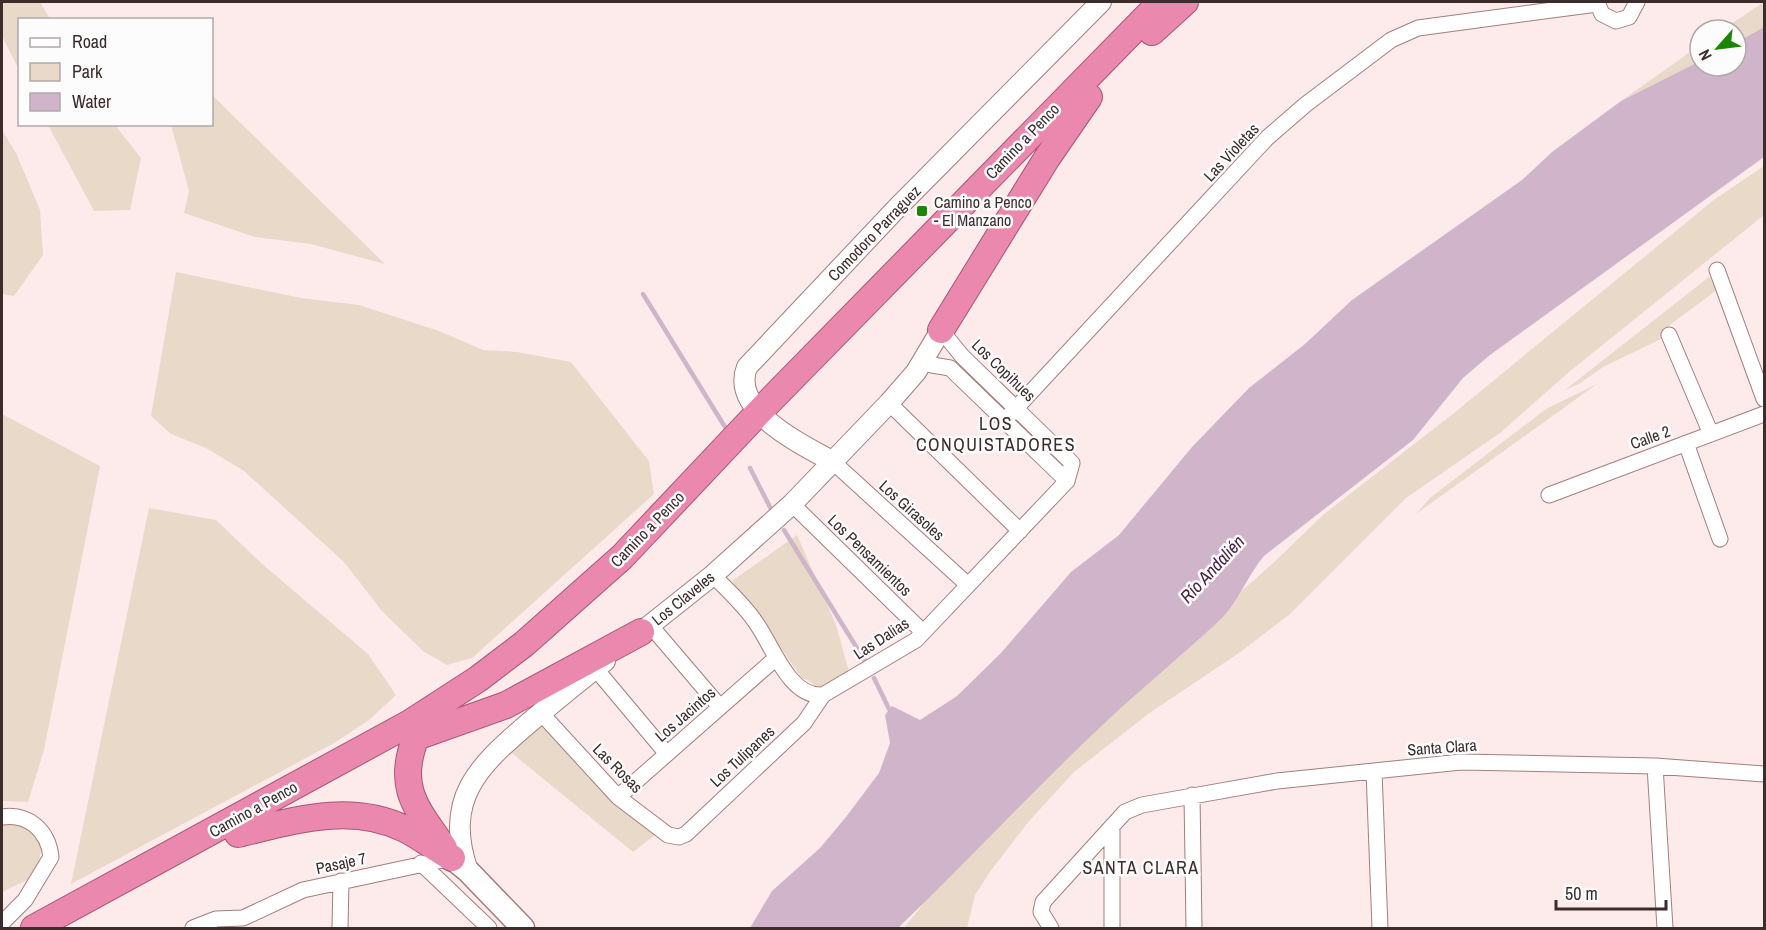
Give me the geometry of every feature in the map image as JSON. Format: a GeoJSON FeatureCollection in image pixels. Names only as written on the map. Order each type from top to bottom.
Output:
{"type":"FeatureCollection","features":[{"type":"Feature","properties":{"kind":"highway"},"geometry":{"type":"LineString","coordinates":[[1131,30],[1153,2]]}},
{"type":"Feature","properties":{"kind":"highway","name":"Camino a Penco"},"geometry":{"type":"LineString","coordinates":[[64,928],[416,737],[505,676],[597,599],[659,540],[765,417],[1131,30],[1161,2]]}},
{"type":"Feature","properties":{"kind":"highway","name":"Camino a Penco"},"geometry":{"type":"LineString","coordinates":[[33,928],[410,723],[478,679],[556,617],[622,557],[1185,2]]}},
{"type":"Feature","properties":{"kind":"highway"},"geometry":{"type":"LineString","coordinates":[[941,330],[1038,171],[1089,98]]}},
{"type":"Feature","properties":{"kind":"highway"},"geometry":{"type":"LineString","coordinates":[[460,865],[420,813],[410,793],[407,770],[416,737],[506,705],[646,628]]}},
{"type":"Feature","properties":{"kind":"highway"},"geometry":{"type":"LineString","coordinates":[[238,834],[310,817],[349,815],[368,817],[405,829],[460,865]]}},
{"type":"Feature","properties":{"kind":"main road"},"geometry":{"type":"LineString","coordinates":[[460,865],[523,928]]}},
{"type":"Feature","properties":{"kind":"street","name":"Comodoro Parraguez"},"geometry":{"type":"LineString","coordinates":[[832,461],[765,417],[750,401],[744,387],[747,367],[757,354],[1101,2]]}},
{"type":"Feature","properties":{"kind":"street"},"geometry":{"type":"LineString","coordinates":[[1545,11],[1568,2]]}},
{"type":"Feature","properties":{"kind":"street"},"geometry":{"type":"LineString","coordinates":[[1545,11],[1597,3],[1602,14],[1616,21],[1629,16],[1637,2]]}},
{"type":"Feature","properties":{"kind":"street","name":"Las Violetas"},"geometry":{"type":"LineString","coordinates":[[1005,420],[1267,138],[1305,105],[1404,33],[1418,28],[1545,11]]}},
{"type":"Feature","properties":{"kind":"street"},"geometry":{"type":"LineString","coordinates":[[1717,270],[1764,399]]}},
{"type":"Feature","properties":{"kind":"street","name":"Los Copihues"},"geometry":{"type":"LineString","coordinates":[[941,330],[962,356],[1072,463],[1067,481]]}},
{"type":"Feature","properties":{"kind":"street","name":"Los Claveles"},"geometry":{"type":"LineString","coordinates":[[460,865],[459,829],[462,804],[469,785],[497,750],[595,668],[714,575],[792,504],[889,404],[921,363],[941,330]]}},
{"type":"Feature","properties":{"kind":"street"},"geometry":{"type":"LineString","coordinates":[[1669,335],[1711,434]]}},
{"type":"Feature","properties":{"kind":"street"},"geometry":{"type":"LineString","coordinates":[[921,363],[950,368],[1067,481]]}},
{"type":"Feature","properties":{"kind":"street"},"geometry":{"type":"LineString","coordinates":[[889,404],[1020,531]]}},
{"type":"Feature","properties":{"kind":"street","name":"Calle 2"},"geometry":{"type":"LineString","coordinates":[[1549,495],[1764,414]]}},
{"type":"Feature","properties":{"kind":"street"},"geometry":{"type":"LineString","coordinates":[[1686,443],[1720,540]]}},
{"type":"Feature","properties":{"kind":"street","name":"Los Girasoles"},"geometry":{"type":"LineString","coordinates":[[832,461],[968,585]]}},
{"type":"Feature","properties":{"kind":"street","name":"Las Dalias"},"geometry":{"type":"LineString","coordinates":[[823,695],[916,640],[1067,481]]}},
{"type":"Feature","properties":{"kind":"street","name":"Los Pensamientos"},"geometry":{"type":"LineString","coordinates":[[792,504],[923,632]]}},
{"type":"Feature","properties":{"kind":"street"},"geometry":{"type":"LineString","coordinates":[[714,575],[752,616],[776,658],[799,687],[811,694],[823,695]]}},
{"type":"Feature","properties":{"kind":"street"},"geometry":{"type":"LineString","coordinates":[[646,628],[720,707]]}},
{"type":"Feature","properties":{"kind":"street","name":"Los Jacintos"},"geometry":{"type":"LineString","coordinates":[[618,797],[776,658]]}},
{"type":"Feature","properties":{"kind":"street"},"geometry":{"type":"LineString","coordinates":[[595,668],[667,754]]}},
{"type":"Feature","properties":{"kind":"street","name":"Los Tulipanes"},"geometry":{"type":"LineString","coordinates":[[679,837],[686,834],[804,723],[823,695]]}},
{"type":"Feature","properties":{"kind":"street","name":"Las Rosas"},"geometry":{"type":"LineString","coordinates":[[541,713],[618,797],[668,835],[679,837]]}},
{"type":"Feature","properties":{"kind":"street","name":"Santa Clara"},"geometry":{"type":"LineString","coordinates":[[1112,826],[1125,812],[1142,805],[1192,795],[1277,782],[1488,761],[1655,766],[1764,774]]}},
{"type":"Feature","properties":{"kind":"street"},"geometry":{"type":"LineString","coordinates":[[1655,766],[1665,928]]}},
{"type":"Feature","properties":{"kind":"street"},"geometry":{"type":"LineString","coordinates":[[1374,771],[1380,928]]}},
{"type":"Feature","properties":{"kind":"street"},"geometry":{"type":"LineString","coordinates":[[1192,795],[1194,928]]}},
{"type":"Feature","properties":{"kind":"street"},"geometry":{"type":"LineString","coordinates":[[2,817],[18,817],[37,826],[46,837],[51,857],[26,900],[2,923]]}},
{"type":"Feature","properties":{"kind":"street"},"geometry":{"type":"LineString","coordinates":[[1051,928],[1041,909],[1043,902],[1112,826]]}},
{"type":"Feature","properties":{"kind":"street"},"geometry":{"type":"LineString","coordinates":[[1112,826],[1112,928]]}},
{"type":"Feature","properties":{"kind":"street"},"geometry":{"type":"LineString","coordinates":[[421,863],[489,928]]}},
{"type":"Feature","properties":{"kind":"street","name":"Pasaje 7"},"geometry":{"type":"LineString","coordinates":[[248,923],[287,896],[341,881],[421,863],[460,865]]}},
{"type":"Feature","properties":{"kind":"street"},"geometry":{"type":"LineString","coordinates":[[340,928],[341,881]]}},
{"type":"Feature","properties":{"kind":"street"},"geometry":{"type":"LineString","coordinates":[[193,928],[216,919],[248,923]]}},
{"type":"Feature","properties":{"kind":"green space"},"geometry":{"type":"Polygon","coordinates":[[[2,2],[40,2],[49,18],[18,18],[18,68],[2,36],[2,2]]]}},
{"type":"Feature","properties":{"kind":"green space"},"geometry":{"type":"Polygon","coordinates":[[[1764,2],[1764,27],[1748,36],[1748,18],[1740,18],[1764,2]]]}},
{"type":"Feature","properties":{"kind":"green space"},"geometry":{"type":"Polygon","coordinates":[[[1688,54],[1688,67],[1621,101],[1688,54]]]}},
{"type":"Feature","properties":{"kind":"green space"},"geometry":{"type":"Polygon","coordinates":[[[213,96],[385,264],[311,244],[255,237],[184,213],[189,191],[171,126],[213,126],[213,96]]]}},
{"type":"Feature","properties":{"kind":"green space"},"geometry":{"type":"Polygon","coordinates":[[[49,126],[116,126],[141,158],[130,210],[94,211],[49,126]]]}},
{"type":"Feature","properties":{"kind":"green space"},"geometry":{"type":"Polygon","coordinates":[[[2,130],[16,153],[40,210],[43,255],[14,296],[2,294],[2,130]]]}},
{"type":"Feature","properties":{"kind":"green space"},"geometry":{"type":"Polygon","coordinates":[[[1764,166],[1764,215],[1569,372],[1500,433],[1406,498],[1290,614],[1239,653],[1148,714],[1074,772],[1030,820],[992,869],[975,895],[967,928],[904,928],[958,860],[1177,648],[1271,565],[1323,515],[1454,413],[1715,199],[1764,166]]]}},
{"type":"Feature","properties":{"kind":"green space"},"geometry":{"type":"Polygon","coordinates":[[[176,272],[301,298],[359,305],[439,331],[483,350],[517,352],[571,362],[649,461],[654,494],[472,658],[447,665],[423,651],[382,611],[344,562],[244,471],[206,448],[171,434],[151,416],[176,272]]]}},
{"type":"Feature","properties":{"kind":"green space"},"geometry":{"type":"Polygon","coordinates":[[[1709,277],[1717,290],[1665,329],[1661,339],[1603,367],[1579,384],[1565,390],[1709,277]]]}},
{"type":"Feature","properties":{"kind":"green space"},"geometry":{"type":"Polygon","coordinates":[[[1597,384],[1416,514],[1430,498],[1546,409],[1597,384]]]}},
{"type":"Feature","properties":{"kind":"green space"},"geometry":{"type":"Polygon","coordinates":[[[2,414],[100,466],[44,750],[28,802],[2,801],[2,414]]]}},
{"type":"Feature","properties":{"kind":"green space"},"geometry":{"type":"Polygon","coordinates":[[[149,508],[216,520],[261,563],[368,654],[396,695],[369,720],[334,743],[71,884],[149,508]]]}},
{"type":"Feature","properties":{"kind":"green space"},"geometry":{"type":"Polygon","coordinates":[[[797,535],[836,625],[851,679],[823,695],[810,681],[802,678],[732,581],[797,535]]]}},
{"type":"Feature","properties":{"kind":"green space"},"geometry":{"type":"Polygon","coordinates":[[[541,723],[607,795],[655,835],[633,852],[508,750],[541,723]]]}},
{"type":"Feature","properties":{"kind":"green space"},"geometry":{"type":"Polygon","coordinates":[[[2,819],[44,830],[37,875],[2,892],[2,819]]]}},
{"type":"Feature","properties":{"kind":"water","name":"Río Andalién"},"geometry":{"type":"Polygon","coordinates":[[[1764,27],[1764,157],[1490,355],[1463,378],[1413,440],[1264,556],[1223,617],[1084,743],[898,928],[750,928],[772,891],[820,848],[879,773],[890,743],[885,715],[892,706],[920,720],[957,696],[1001,653],[1071,572],[1119,535],[1192,447],[1249,388],[1305,344],[1352,300],[1522,180],[1552,152],[1621,101],[1688,67],[1688,78],[1748,78],[1748,36],[1764,27]]]}},
{"type":"Feature","properties":{"kind":"waterway"},"geometry":{"type":"LineString","coordinates":[[643,294],[725,427]]}},
{"type":"Feature","properties":{"kind":"waterway"},"geometry":{"type":"LineString","coordinates":[[750,468],[772,511]]}},
{"type":"Feature","properties":{"kind":"waterway"},"geometry":{"type":"LineString","coordinates":[[784,530],[865,661]]}},
{"type":"Feature","properties":{"kind":"waterway"},"geometry":{"type":"LineString","coordinates":[[874,678],[891,713]]}},
{"type":"Feature","properties":{"kind":"place","name":"Camino a Penco - El Manzano"},"geometry":{"type":"Point","coordinates":[922,211]}},
{"type":"Feature","properties":{"kind":"district","name":"LOS CONQUISTADORES"},"geometry":{"type":"Point","coordinates":[996,433]}},
{"type":"Feature","properties":{"kind":"district","name":"SANTA CLARA"},"geometry":{"type":"Point","coordinates":[1141,867]}}]}
